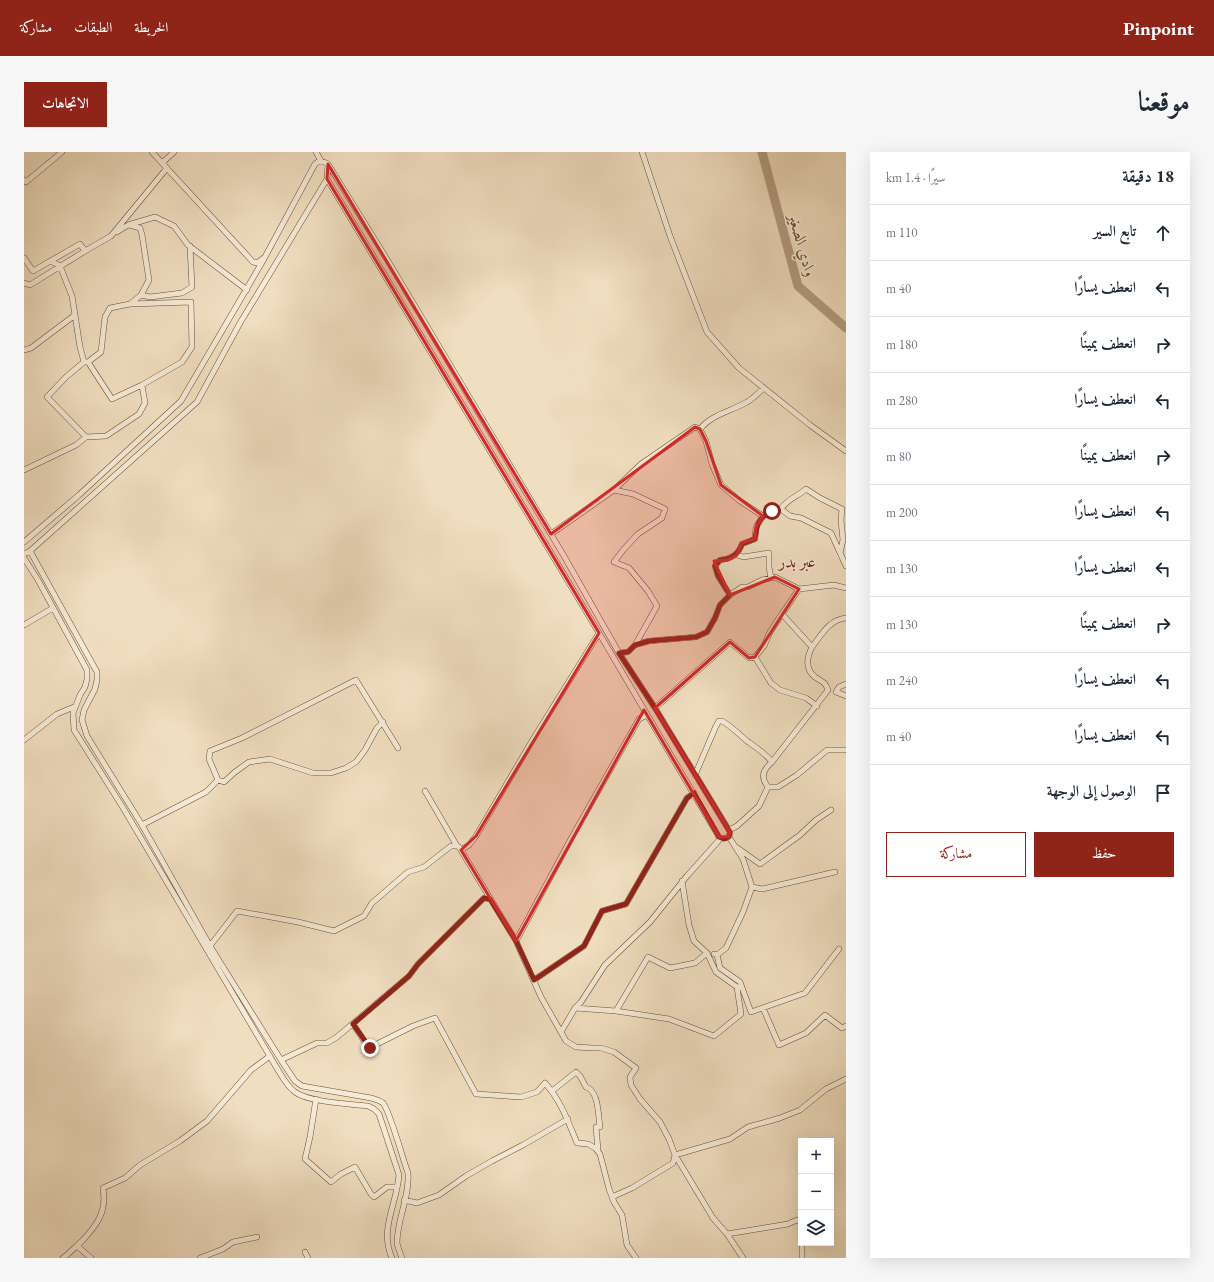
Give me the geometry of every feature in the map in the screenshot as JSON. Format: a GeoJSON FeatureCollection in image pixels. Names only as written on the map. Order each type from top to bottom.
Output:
{"type":"FeatureCollection","features":[{"type":"Feature","properties":{"kind":"street"},"geometry":{"type":"LineString","coordinates":[[24,180],[26,182],[62,152]]}},
{"type":"Feature","properties":{"kind":"street"},"geometry":{"type":"LineString","coordinates":[[152,152],[253,262],[257,263],[265,257]]}},
{"type":"Feature","properties":{"kind":"street"},"geometry":{"type":"LineString","coordinates":[[162,163],[174,152]]}},
{"type":"Feature","properties":{"kind":"street"},"geometry":{"type":"LineString","coordinates":[[316,152],[320,161],[328,164],[388,261],[551,534],[619,653],[655,708],[729,830],[729,837],[743,859],[752,887],[743,912],[726,948],[717,954],[707,953],[695,963],[670,968],[648,957],[616,1011]]}},
{"type":"Feature","properties":{"kind":"street"},"geometry":{"type":"LineString","coordinates":[[642,152],[670,236],[707,332],[739,368],[810,425],[846,451]]}},
{"type":"Feature","properties":{"kind":"street"},"geometry":{"type":"LineString","coordinates":[[24,542],[79,495],[181,401],[247,290],[315,164],[317,161],[320,161]]}},
{"type":"Feature","properties":{"kind":"street"},"geometry":{"type":"LineString","coordinates":[[24,554],[30,551],[197,402],[240,323],[327,179],[328,164]]}},
{"type":"Feature","properties":{"kind":"street"},"geometry":{"type":"LineString","coordinates":[[111,236],[167,168]]}},
{"type":"Feature","properties":{"kind":"street"},"geometry":{"type":"LineString","coordinates":[[327,179],[721,838]]}},
{"type":"Feature","properties":{"kind":"street"},"geometry":{"type":"LineString","coordinates":[[24,283],[30,285],[111,236],[128,224],[155,217],[174,226],[190,246],[247,290]]}},
{"type":"Feature","properties":{"kind":"street"},"geometry":{"type":"LineString","coordinates":[[128,224],[140,228],[149,280],[141,295],[130,304]]}},
{"type":"Feature","properties":{"kind":"street"},"geometry":{"type":"LineString","coordinates":[[24,258],[33,271],[80,244],[86,251]]}},
{"type":"Feature","properties":{"kind":"street"},"geometry":{"type":"LineString","coordinates":[[141,295],[150,297],[182,293],[192,287],[190,246]]}},
{"type":"Feature","properties":{"kind":"street"},"geometry":{"type":"LineString","coordinates":[[51,261],[60,266],[72,296],[80,347],[86,362],[112,400],[182,362],[192,347],[191,302],[130,304],[110,308],[105,316],[101,352],[86,362],[66,377],[47,397],[86,436]]}},
{"type":"Feature","properties":{"kind":"street"},"geometry":{"type":"LineString","coordinates":[[24,349],[31,348],[75,315]]}},
{"type":"Feature","properties":{"kind":"street"},"geometry":{"type":"LineString","coordinates":[[24,470],[76,445],[86,436],[106,436],[139,414],[145,403],[142,385]]}},
{"type":"Feature","properties":{"kind":"street"},"geometry":{"type":"LineString","coordinates":[[700,429],[706,422],[748,401],[764,388]]}},
{"type":"Feature","properties":{"kind":"street"},"geometry":{"type":"LineString","coordinates":[[551,534],[614,490],[641,464],[695,427],[700,429],[706,441],[712,464],[721,485],[740,501],[763,516]]}},
{"type":"Feature","properties":{"kind":"street"},"geometry":{"type":"LineString","coordinates":[[730,595],[718,576],[715,566],[720,560],[728,560],[737,555],[742,544],[755,539],[756,528],[763,516],[772,511],[781,509],[784,504],[806,489],[820,498],[842,508],[844,514],[844,540],[840,553]]}},
{"type":"Feature","properties":{"kind":"street"},"geometry":{"type":"LineString","coordinates":[[614,490],[633,494],[665,509],[662,518],[638,534],[624,548],[614,562],[629,568],[648,591],[657,606],[635,645],[628,652],[619,653]]}},
{"type":"Feature","properties":{"kind":"street"},"geometry":{"type":"LineString","coordinates":[[781,509],[790,516],[801,518],[831,533],[846,566]]}},
{"type":"Feature","properties":{"kind":"street"},"geometry":{"type":"LineString","coordinates":[[30,551],[97,672],[96,685],[84,710],[82,720],[88,736],[142,825],[210,946],[294,1081],[302,1086],[371,1098],[378,1100],[383,1104],[388,1114],[408,1173],[408,1182],[397,1244],[402,1258]]}},
{"type":"Feature","properties":{"kind":"street"},"geometry":{"type":"LineString","coordinates":[[737,555],[743,557],[769,553],[769,567],[772,578]]}},
{"type":"Feature","properties":{"kind":"street"},"geometry":{"type":"LineString","coordinates":[[24,558],[38,580],[87,670],[85,687],[72,713],[74,730],[122,806],[289,1086],[294,1092],[302,1096],[368,1106],[374,1109],[378,1114],[399,1175],[387,1227],[388,1249],[392,1258]]}},
{"type":"Feature","properties":{"kind":"street"},"geometry":{"type":"LineString","coordinates":[[635,645],[649,641],[696,637],[707,632],[720,605],[730,595],[742,587],[748,587],[762,580],[774,577],[799,589],[834,585],[846,588]]}},
{"type":"Feature","properties":{"kind":"street"},"geometry":{"type":"LineString","coordinates":[[655,708],[730,642],[749,658],[755,657],[764,646],[770,632],[799,589]]}},
{"type":"Feature","properties":{"kind":"street"},"geometry":{"type":"LineString","coordinates":[[24,625],[53,608]]}},
{"type":"Feature","properties":{"kind":"street"},"geometry":{"type":"LineString","coordinates":[[782,614],[812,647]]}},
{"type":"Feature","properties":{"kind":"street"},"geometry":{"type":"LineString","coordinates":[[768,787],[764,782],[763,776],[766,768],[817,706],[828,690],[825,683],[814,676],[808,667],[808,655],[825,629],[837,619],[846,618]]}},
{"type":"Feature","properties":{"kind":"street"},"geometry":{"type":"LineString","coordinates":[[210,946],[237,911],[298,922],[334,931],[364,916],[372,903],[408,872],[424,867],[451,846],[459,848],[469,845],[476,836],[535,736],[599,633]]}},
{"type":"Feature","properties":{"kind":"street"},"geometry":{"type":"LineString","coordinates":[[755,657],[771,683],[780,690],[806,698],[817,706]]}},
{"type":"Feature","properties":{"kind":"street"},"geometry":{"type":"LineString","coordinates":[[383,722],[376,728],[365,750],[356,762],[346,768],[331,773],[313,773],[270,759],[249,762],[224,782],[218,780],[209,759],[210,751],[242,738],[356,680],[372,708],[383,722],[398,748]]}},
{"type":"Feature","properties":{"kind":"street"},"geometry":{"type":"LineString","coordinates":[[846,684],[839,687],[836,692],[846,696]]}},
{"type":"Feature","properties":{"kind":"street"},"geometry":{"type":"LineString","coordinates":[[24,740],[57,714],[74,707]]}},
{"type":"Feature","properties":{"kind":"street"},"geometry":{"type":"LineString","coordinates":[[516,941],[572,836],[639,719],[647,715]]}},
{"type":"Feature","properties":{"kind":"street"},"geometry":{"type":"LineString","coordinates":[[695,775],[716,726],[722,721],[728,724],[747,741],[766,754],[772,762]]}},
{"type":"Feature","properties":{"kind":"street"},"geometry":{"type":"LineString","coordinates":[[768,787],[778,787],[797,775],[827,750],[844,750]]}},
{"type":"Feature","properties":{"kind":"street"},"geometry":{"type":"LineString","coordinates":[[142,825],[206,792],[218,780]]}},
{"type":"Feature","properties":{"kind":"street"},"geometry":{"type":"LineString","coordinates":[[729,830],[737,826],[759,806],[768,787]]}},
{"type":"Feature","properties":{"kind":"street"},"geometry":{"type":"LineString","coordinates":[[425,791],[516,941],[541,997],[566,1042],[576,1047],[601,1048],[614,1052],[636,1068],[630,1077],[631,1085],[640,1099],[664,1128],[675,1155],[713,1218],[727,1234],[743,1258]]}},
{"type":"Feature","properties":{"kind":"street"},"geometry":{"type":"LineString","coordinates":[[534,980],[584,946],[602,911],[626,904],[687,798],[694,793]]}},
{"type":"Feature","properties":{"kind":"street"},"geometry":{"type":"LineString","coordinates":[[734,845],[760,864],[831,810]]}},
{"type":"Feature","properties":{"kind":"street"},"geometry":{"type":"LineString","coordinates":[[560,1032],[605,965],[650,922],[682,881],[721,838],[724,839],[729,837]]}},
{"type":"Feature","properties":{"kind":"street"},"geometry":{"type":"LineString","coordinates":[[752,887],[762,889],[835,872]]}},
{"type":"Feature","properties":{"kind":"street"},"geometry":{"type":"LineString","coordinates":[[575,1008],[616,1011],[669,1020],[714,1036],[741,1014],[737,987],[716,972],[707,953],[694,941],[689,925],[682,881]]}},
{"type":"Feature","properties":{"kind":"street"},"geometry":{"type":"LineString","coordinates":[[281,1060],[317,1042],[327,1043],[353,1024],[409,976],[418,964],[484,898],[490,899]]}},
{"type":"Feature","properties":{"kind":"street"},"geometry":{"type":"LineString","coordinates":[[717,954],[720,968],[740,982],[751,1012],[805,993],[838,949]]}},
{"type":"Feature","properties":{"kind":"street"},"geometry":{"type":"LineString","coordinates":[[763,1008],[779,1045],[806,1034],[826,1015],[842,1028],[846,1026]]}},
{"type":"Feature","properties":{"kind":"street"},"geometry":{"type":"LineString","coordinates":[[353,1024],[370,1048],[413,1026],[435,1018],[476,1094],[521,1096],[537,1092],[545,1083],[556,1095],[568,1119],[576,1143],[588,1144],[598,1150]]}},
{"type":"Feature","properties":{"kind":"street"},"geometry":{"type":"LineString","coordinates":[[64,1258],[94,1228],[101,1215],[105,1200],[103,1188],[126,1178],[140,1165],[180,1141],[207,1121],[251,1070],[270,1056]]}},
{"type":"Feature","properties":{"kind":"street"},"geometry":{"type":"LineString","coordinates":[[552,1091],[576,1072],[586,1087],[591,1088],[595,1094],[600,1127],[596,1127],[598,1150],[609,1189],[614,1202],[622,1215],[627,1245],[636,1258]]}},
{"type":"Feature","properties":{"kind":"street"},"geometry":{"type":"LineString","coordinates":[[675,1155],[730,1139],[748,1127],[780,1118],[800,1110],[826,1089],[846,1079]]}},
{"type":"Feature","properties":{"kind":"street"},"geometry":{"type":"LineString","coordinates":[[316,1099],[305,1160],[331,1182],[354,1167],[374,1197],[387,1187],[397,1187]]}},
{"type":"Feature","properties":{"kind":"street"},"geometry":{"type":"LineString","coordinates":[[404,1200],[417,1203],[439,1194],[479,1168],[523,1146],[568,1119]]}},
{"type":"Feature","properties":{"kind":"street"},"geometry":{"type":"LineString","coordinates":[[612,1196],[632,1188],[674,1163],[675,1155]]}},
{"type":"Feature","properties":{"kind":"street"},"geometry":{"type":"LineString","coordinates":[[727,1234],[788,1224],[796,1220],[798,1221]]}},
{"type":"Feature","properties":{"kind":"street"},"geometry":{"type":"LineString","coordinates":[[200,1258],[223,1249],[233,1242],[257,1237]]}},
{"type":"Feature","properties":{"kind":"street"},"geometry":{"type":"LineString","coordinates":[[76,1246],[90,1258]]}},
{"type":"Feature","properties":{"kind":"street"},"geometry":{"type":"LineString","coordinates":[[802,1246],[802,1258]]}},
{"type":"Feature","properties":{"kind":"street"},"geometry":{"type":"LineString","coordinates":[[305,1252],[308,1258]]}},
{"type":"Feature","properties":{"kind":"highlighted area"},"geometry":{"type":"Polygon","coordinates":[[[328,164],[551,534],[695,427],[700,429],[706,441],[721,485],[763,516],[756,527],[755,539],[742,543],[737,555],[728,560],[714,561],[730,595],[775,577],[799,589],[755,657],[749,658],[730,642],[655,708],[730,832],[729,837],[719,837],[644,710],[516,941],[461,850],[476,836],[599,633],[327,179],[328,164]]]}},
{"type":"Feature","properties":{"kind":"waterway","name":"وادي الصغير"},"geometry":{"type":"LineString","coordinates":[[762,152],[798,286],[846,328]]}},
{"type":"Feature","properties":{"kind":"district","name":"عبر بدر"},"geometry":{"type":"Point","coordinates":[797,561]}},
{"type":"Feature","properties":{"kind":"route"},"geometry":{"type":"LineString","coordinates":[[370,1048],[353,1024],[409,976],[418,964],[484,898],[490,899],[516,941],[534,980],[584,946],[602,911],[626,904],[687,798],[694,793],[719,837],[724,839],[729,837],[730,832],[655,708],[619,653],[628,652],[635,645],[649,641],[696,637],[707,632],[720,605],[730,595],[718,576],[715,566],[720,560],[728,560],[737,555],[742,544],[745,542],[751,542],[755,539],[758,524],[763,516],[772,511]]}}]}
